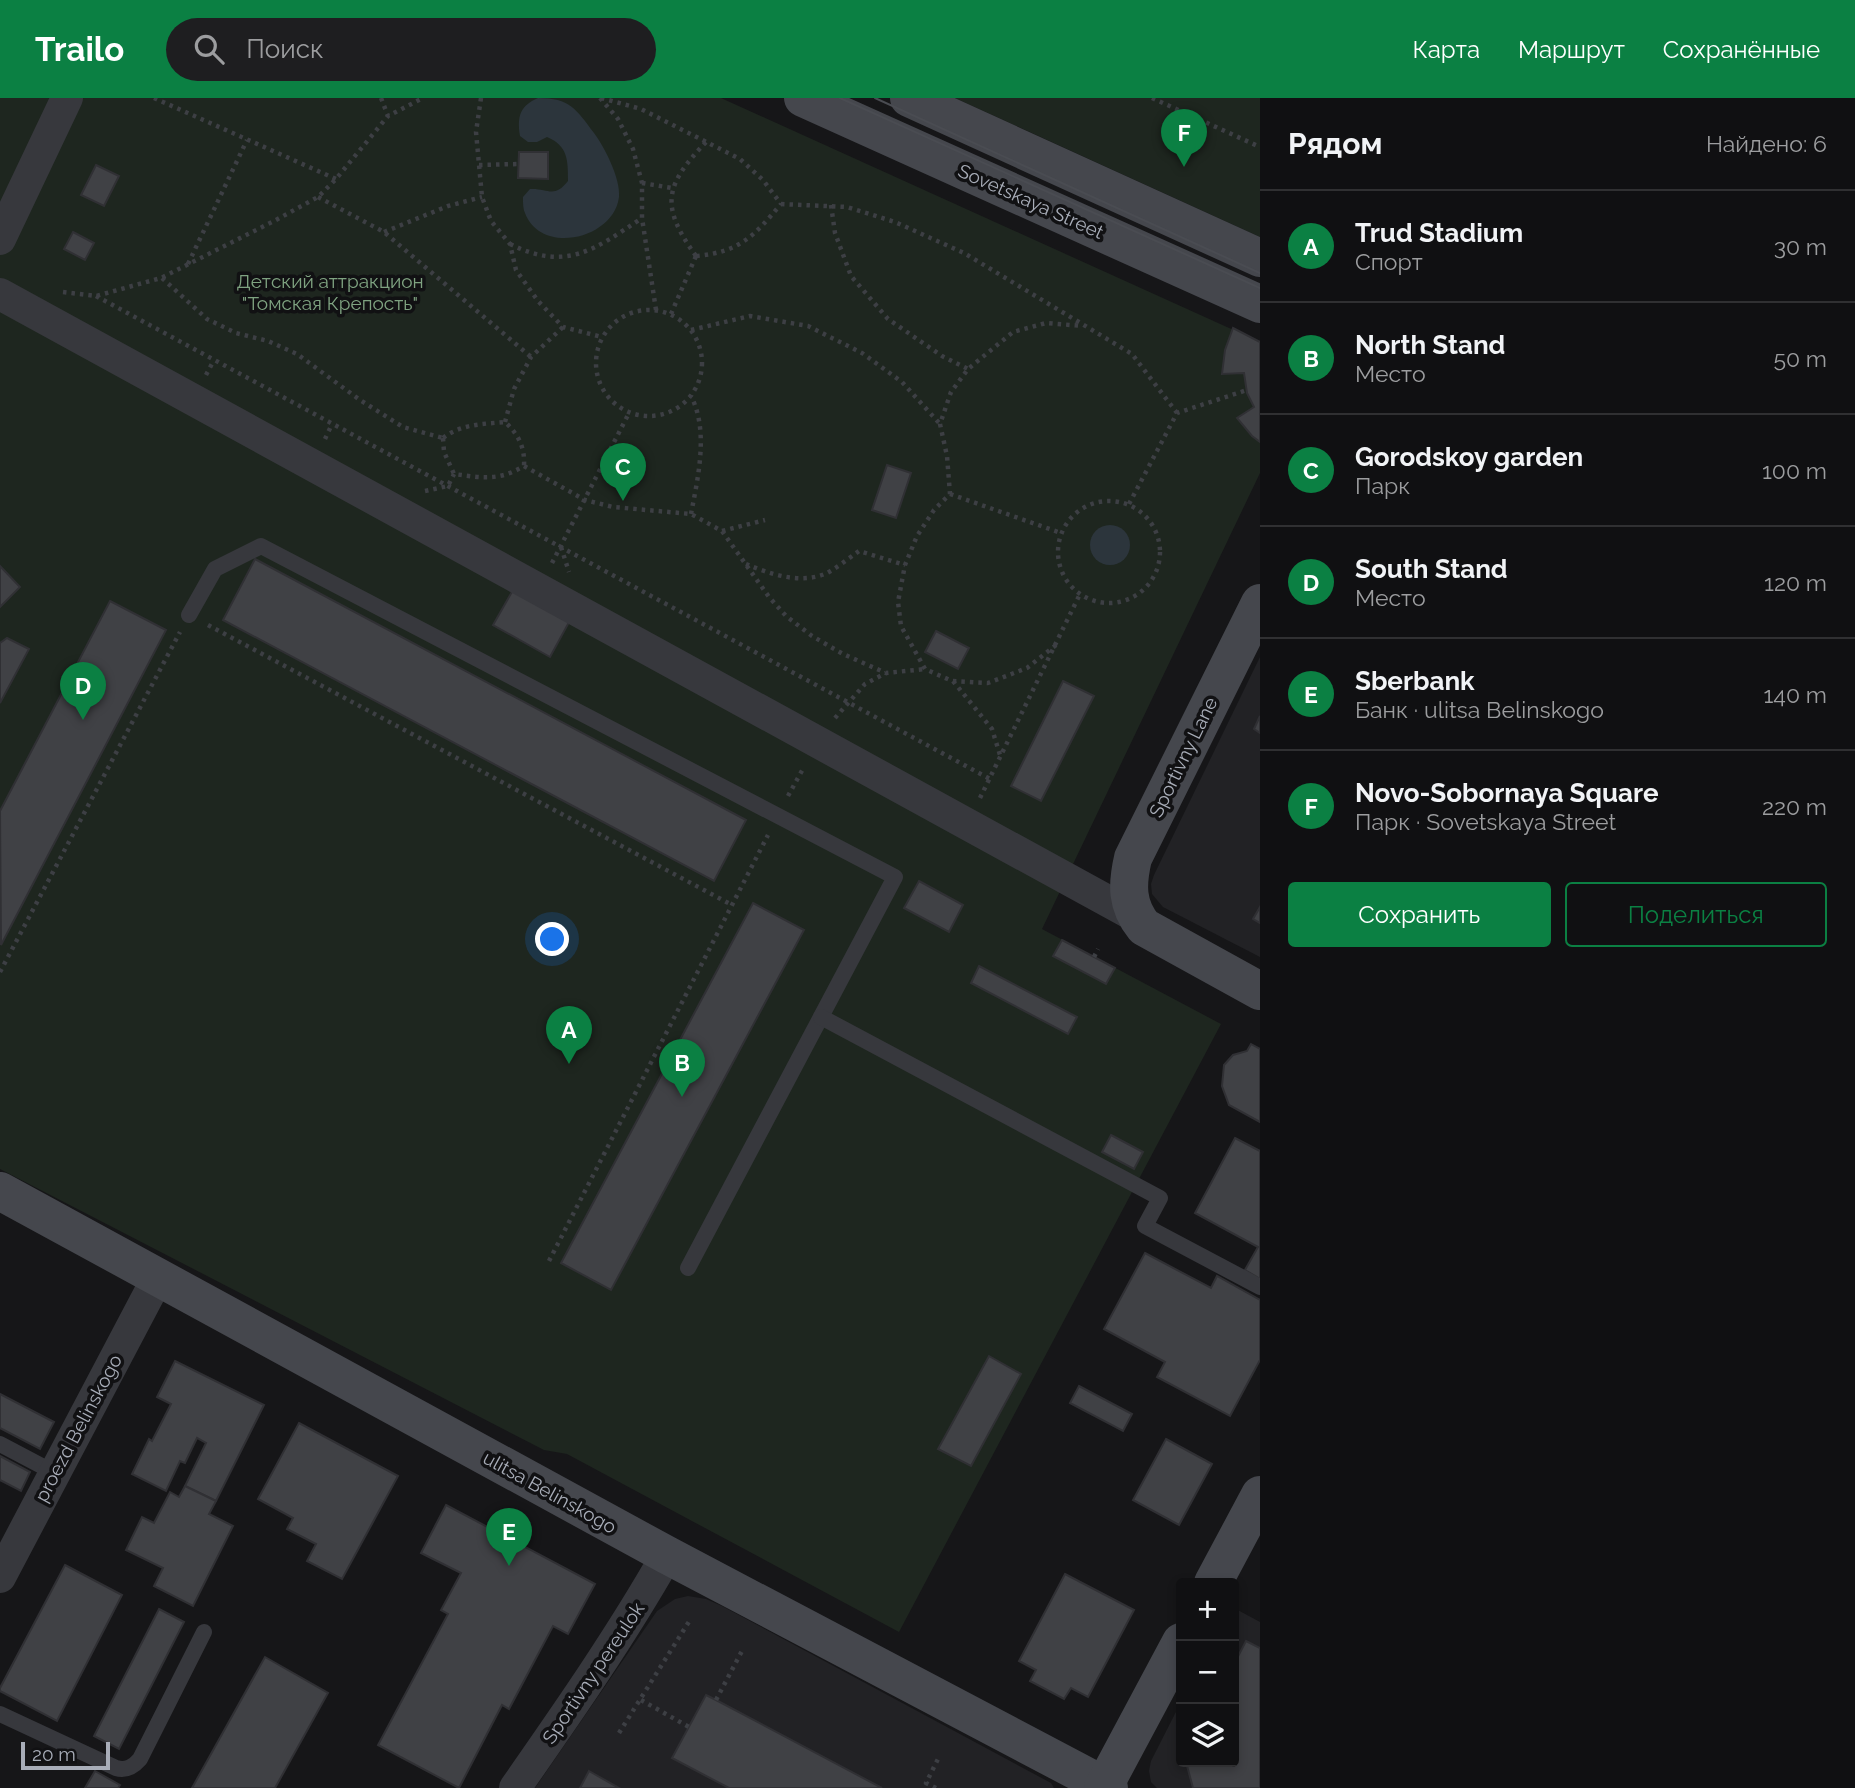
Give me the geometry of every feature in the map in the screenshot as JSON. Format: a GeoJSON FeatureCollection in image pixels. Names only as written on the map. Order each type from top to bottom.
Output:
{"type":"FeatureCollection","features":[{"type":"Feature","properties":{"kind":"street"},"geometry":{"type":"LineString","coordinates":[[0,239],[67,98]]}},
{"type":"Feature","properties":{"kind":"street","name":"Sovetskaya Street"},"geometry":{"type":"LineString","coordinates":[[803,98],[1260,304]]}},
{"type":"Feature","properties":{"kind":"street"},"geometry":{"type":"LineString","coordinates":[[909,98],[1260,258]]}},
{"type":"Feature","properties":{"kind":"street"},"geometry":{"type":"LineString","coordinates":[[0,294],[1135,916],[1144,927],[1158,936],[1260,991]]}},
{"type":"Feature","properties":{"kind":"street","name":"Sportivny Lane"},"geometry":{"type":"LineString","coordinates":[[1135,916],[1129,900],[1128,881],[1133,858],[1260,603]]}},
{"type":"Feature","properties":{"kind":"street","name":"ulitsa Belinskogo"},"geometry":{"type":"LineString","coordinates":[[0,1191],[667,1555],[1105,1787]]}},
{"type":"Feature","properties":{"kind":"street","name":"proezd Belinskogo"},"geometry":{"type":"LineString","coordinates":[[0,1577],[157,1279]]}},
{"type":"Feature","properties":{"kind":"street"},"geometry":{"type":"LineString","coordinates":[[1216,1578],[1260,1494]]}},
{"type":"Feature","properties":{"kind":"street","name":"Sportivny pereulok"},"geometry":{"type":"LineString","coordinates":[[515,1788],[574,1704],[644,1596],[667,1555]]}},
{"type":"Feature","properties":{"kind":"street"},"geometry":{"type":"LineString","coordinates":[[1105,1787],[1176,1652]]}},
{"type":"Feature","properties":{"kind":"lane"},"geometry":{"type":"LineString","coordinates":[[189,615],[215,569],[261,546],[895,877],[688,1268]]}},
{"type":"Feature","properties":{"kind":"lane"},"geometry":{"type":"LineString","coordinates":[[821,1017],[1160,1198],[1145,1226],[1260,1287]]}},
{"type":"Feature","properties":{"kind":"lane"},"geometry":{"type":"LineString","coordinates":[[0,1444],[55,1472]]}},
{"type":"Feature","properties":{"kind":"lane"},"geometry":{"type":"LineString","coordinates":[[0,1714],[116,1768],[132,1767],[139,1759],[204,1632]]}},
{"type":"Feature","properties":{"kind":"path"},"geometry":{"type":"LineString","coordinates":[[154,98],[336,179]]}},
{"type":"Feature","properties":{"kind":"path"},"geometry":{"type":"LineString","coordinates":[[381,98],[388,116]]}},
{"type":"Feature","properties":{"kind":"path"},"geometry":{"type":"LineString","coordinates":[[96,296],[161,278],[318,197],[388,116],[423,98]]}},
{"type":"Feature","properties":{"kind":"path"},"geometry":{"type":"LineString","coordinates":[[481,98],[477,132],[482,197],[491,220],[510,244],[533,256],[564,258],[598,247],[642,218]]}},
{"type":"Feature","properties":{"kind":"path"},"geometry":{"type":"LineString","coordinates":[[600,98],[641,109],[740,159],[763,180],[781,204]]}},
{"type":"Feature","properties":{"kind":"path"},"geometry":{"type":"LineString","coordinates":[[600,98],[618,119],[633,149],[642,183],[642,218],[656,310]]}},
{"type":"Feature","properties":{"kind":"path"},"geometry":{"type":"LineString","coordinates":[[1152,98],[1260,147]]}},
{"type":"Feature","properties":{"kind":"path"},"geometry":{"type":"LineString","coordinates":[[188,264],[247,140]]}},
{"type":"Feature","properties":{"kind":"path"},"geometry":{"type":"LineString","coordinates":[[696,256],[679,233],[671,211],[672,188],[684,164],[707,141]]}},
{"type":"Feature","properties":{"kind":"path"},"geometry":{"type":"LineString","coordinates":[[479,165],[519,164]]}},
{"type":"Feature","properties":{"kind":"path"},"geometry":{"type":"LineString","coordinates":[[642,183],[672,188]]}},
{"type":"Feature","properties":{"kind":"path"},"geometry":{"type":"LineString","coordinates":[[318,197],[384,232],[531,357]]}},
{"type":"Feature","properties":{"kind":"path"},"geometry":{"type":"LineString","coordinates":[[384,232],[448,206],[482,197]]}},
{"type":"Feature","properties":{"kind":"path"},"geometry":{"type":"LineString","coordinates":[[781,204],[847,207],[895,222],[964,253],[1132,354],[1177,413]]}},
{"type":"Feature","properties":{"kind":"path"},"geometry":{"type":"LineString","coordinates":[[696,256],[720,254],[740,244],[762,226],[781,204]]}},
{"type":"Feature","properties":{"kind":"path"},"geometry":{"type":"LineString","coordinates":[[831,205],[835,233],[851,276],[888,319],[942,356],[968,369]]}},
{"type":"Feature","properties":{"kind":"path"},"geometry":{"type":"LineString","coordinates":[[510,244],[516,270],[538,301],[563,327],[603,337]]}},
{"type":"Feature","properties":{"kind":"path"},"geometry":{"type":"LineString","coordinates":[[671,314],[696,256]]}},
{"type":"Feature","properties":{"kind":"path"},"geometry":{"type":"LineString","coordinates":[[161,278],[207,319],[236,333],[268,341],[297,354],[360,400],[403,427],[443,438]]}},
{"type":"Feature","properties":{"kind":"path"},"geometry":{"type":"LineString","coordinates":[[55,291],[96,296],[990,779]]}},
{"type":"Feature","properties":{"kind":"path"},"geometry":{"type":"LineString","coordinates":[[656,310],[671,314],[691,330],[699,346],[702,363],[699,381],[691,396],[678,408],[662,415],[629,413],[614,403],[602,389],[596,372],[597,354],[603,337],[612,325],[625,316],[656,310]]}},
{"type":"Feature","properties":{"kind":"path"},"geometry":{"type":"LineString","coordinates":[[691,330],[750,316],[808,326],[862,354],[902,382],[940,424],[947,456],[950,494],[934,510],[917,536],[905,565],[898,602],[901,626],[925,669]]}},
{"type":"Feature","properties":{"kind":"path"},"geometry":{"type":"LineString","coordinates":[[940,424],[951,393],[968,369],[1013,331],[1046,323],[1083,326]]}},
{"type":"Feature","properties":{"kind":"path"},"geometry":{"type":"LineString","coordinates":[[506,422],[514,389],[531,357],[563,327]]}},
{"type":"Feature","properties":{"kind":"path"},"geometry":{"type":"LineString","coordinates":[[1129,504],[1177,413],[1247,390]]}},
{"type":"Feature","properties":{"kind":"path"},"geometry":{"type":"LineString","coordinates":[[691,396],[697,409],[700,428],[691,514]]}},
{"type":"Feature","properties":{"kind":"path"},"geometry":{"type":"LineString","coordinates":[[538,588],[629,413]]}},
{"type":"Feature","properties":{"kind":"path"},"geometry":{"type":"LineString","coordinates":[[443,438],[466,426],[506,422]]}},
{"type":"Feature","properties":{"kind":"path"},"geometry":{"type":"LineString","coordinates":[[506,422],[515,431],[525,451],[524,466]]}},
{"type":"Feature","properties":{"kind":"path"},"geometry":{"type":"LineString","coordinates":[[443,438],[443,452],[454,474],[478,478],[507,477],[524,466]]}},
{"type":"Feature","properties":{"kind":"path"},"geometry":{"type":"LineString","coordinates":[[524,466],[585,500],[613,506],[691,514],[722,531],[786,616],[843,654],[886,673],[925,669],[952,681],[988,683],[1027,668],[1056,645]]}},
{"type":"Feature","properties":{"kind":"path"},"geometry":{"type":"LineString","coordinates":[[950,494],[1061,533]]}},
{"type":"Feature","properties":{"kind":"path"},"geometry":{"type":"LineString","coordinates":[[1114,500],[1129,504],[1144,513],[1157,535],[1160,560],[1154,576],[1129,599],[1113,603],[1096,602],[1080,594],[1062,574],[1057,547],[1061,533],[1069,519],[1082,508],[1097,501],[1114,500]]}},
{"type":"Feature","properties":{"kind":"path"},"geometry":{"type":"LineString","coordinates":[[722,531],[765,520]]}},
{"type":"Feature","properties":{"kind":"path"},"geometry":{"type":"LineString","coordinates":[[745,564],[775,576],[799,578],[825,574],[859,551],[905,565]]}},
{"type":"Feature","properties":{"kind":"path"},"geometry":{"type":"LineString","coordinates":[[967,824],[1080,594]]}},
{"type":"Feature","properties":{"kind":"path"},"geometry":{"type":"LineString","coordinates":[[0,972],[189,615],[732,905]]}},
{"type":"Feature","properties":{"kind":"path"},"geometry":{"type":"LineString","coordinates":[[952,681],[992,729],[1001,757]]}},
{"type":"Feature","properties":{"kind":"path"},"geometry":{"type":"LineString","coordinates":[[549,1261],[778,815]]}},
{"type":"Feature","properties":{"kind":"path"},"geometry":{"type":"LineString","coordinates":[[1094,957],[1098,949]]}},
{"type":"Feature","properties":{"kind":"path"},"geometry":{"type":"LineString","coordinates":[[619,1733],[690,1620]]}},
{"type":"Feature","properties":{"kind":"path"},"geometry":{"type":"LineString","coordinates":[[716,1700],[743,1649]]}},
{"type":"Feature","properties":{"kind":"path"},"geometry":{"type":"LineString","coordinates":[[640,1699],[689,1727]]}},
{"type":"Feature","properties":{"kind":"path"},"geometry":{"type":"LineString","coordinates":[[936,1788],[926,1783],[940,1755]]}},
{"type":"Feature","properties":{"kind":"shaded area"},"geometry":{"type":"Polygon","coordinates":[[[538,98],[558,100],[577,111],[598,139],[617,181],[619,197],[614,212],[591,232],[576,237],[546,235],[533,226],[524,211],[523,197],[530,189],[555,191],[568,181],[567,160],[559,145],[547,137],[537,142],[528,142],[520,136],[521,113],[527,104],[538,98]]]}},
{"type":"Feature","properties":{"kind":"shaded area"},"geometry":{"type":"Polygon","coordinates":[[[1110,525],[1124,531],[1130,545],[1124,559],[1110,565],[1096,559],[1090,545],[1096,531],[1110,525]]]}},
{"type":"Feature","properties":{"kind":"shaded area"},"geometry":{"type":"Polygon","coordinates":[[[1260,657],[1260,957],[1163,907],[1152,894],[1151,884],[1260,657]]]}},
{"type":"Feature","properties":{"kind":"shaded area"},"geometry":{"type":"Polygon","coordinates":[[[688,1596],[706,1599],[722,1606],[1051,1783],[1054,1788],[535,1788],[657,1611],[675,1599],[688,1596]]]}},
{"type":"Feature","properties":{"kind":"shaded area"},"geometry":{"type":"Polygon","coordinates":[[[1239,1611],[1260,1622],[1260,1788],[1157,1788],[1151,1782],[1151,1761],[1176,1712],[1176,1767],[1239,1767],[1239,1611]]]}},
{"type":"Feature","properties":{"kind":"green space","name":"Детский аттракцион \"Томская Крепость\""},"geometry":{"type":"Polygon","coordinates":[[[0,98],[721,98],[1260,342],[1260,473],[1042,929],[1221,1024],[899,1632],[567,1454],[544,1450],[0,1169],[0,98]]]}},
{"type":"Feature","properties":{"kind":"green space"},"geometry":{"type":"Polygon","coordinates":[[[955,98],[1260,98],[1260,237],[955,98]]]}},
{"type":"Feature","properties":{"kind":"building"},"geometry":{"type":"Polygon","coordinates":[[[519,152],[548,152],[548,179],[518,178],[519,152]]]}},
{"type":"Feature","properties":{"kind":"building"},"geometry":{"type":"Polygon","coordinates":[[[96,165],[119,176],[104,206],[81,195],[96,165]]]}},
{"type":"Feature","properties":{"kind":"building"},"geometry":{"type":"Polygon","coordinates":[[[73,232],[94,243],[85,260],[64,249],[73,232]]]}},
{"type":"Feature","properties":{"kind":"building"},"geometry":{"type":"Polygon","coordinates":[[[1233,328],[1260,342],[1260,442],[1237,418],[1254,407],[1247,393],[1244,373],[1222,374],[1225,350],[1233,328]]]}},
{"type":"Feature","properties":{"kind":"building"},"geometry":{"type":"Polygon","coordinates":[[[887,465],[911,473],[896,518],[872,510],[887,465]]]}},
{"type":"Feature","properties":{"kind":"building"},"geometry":{"type":"Polygon","coordinates":[[[255,559],[746,820],[714,881],[223,620],[255,559]]]}},
{"type":"Feature","properties":{"kind":"building"},"geometry":{"type":"Polygon","coordinates":[[[0,566],[20,587],[0,607],[0,566]]]}},
{"type":"Feature","properties":{"kind":"building"},"geometry":{"type":"Polygon","coordinates":[[[517,583],[573,615],[550,657],[493,625],[517,583]]]}},
{"type":"Feature","properties":{"kind":"building"},"geometry":{"type":"Polygon","coordinates":[[[110,601],[166,630],[1,945],[0,811],[110,601]]]}},
{"type":"Feature","properties":{"kind":"building"},"geometry":{"type":"Polygon","coordinates":[[[936,631],[969,648],[958,669],[925,652],[936,631]]]}},
{"type":"Feature","properties":{"kind":"building"},"geometry":{"type":"Polygon","coordinates":[[[7,638],[29,649],[0,703],[0,643],[7,638]]]}},
{"type":"Feature","properties":{"kind":"building"},"geometry":{"type":"Polygon","coordinates":[[[1063,681],[1094,696],[1041,801],[1011,786],[1063,681]]]}},
{"type":"Feature","properties":{"kind":"building"},"geometry":{"type":"Polygon","coordinates":[[[1260,716],[1260,733],[1254,729],[1260,716]]]}},
{"type":"Feature","properties":{"kind":"building"},"geometry":{"type":"Polygon","coordinates":[[[919,881],[963,905],[949,932],[904,908],[919,881]]]}},
{"type":"Feature","properties":{"kind":"building"},"geometry":{"type":"Polygon","coordinates":[[[753,903],[804,930],[611,1290],[561,1263],[753,903]]]}},
{"type":"Feature","properties":{"kind":"building"},"geometry":{"type":"Polygon","coordinates":[[[1260,907],[1260,923],[1253,919],[1260,907]]]}},
{"type":"Feature","properties":{"kind":"building"},"geometry":{"type":"Polygon","coordinates":[[[1062,940],[1115,968],[1106,984],[1053,956],[1062,940]]]}},
{"type":"Feature","properties":{"kind":"building"},"geometry":{"type":"Polygon","coordinates":[[[979,966],[1077,1017],[1068,1034],[971,983],[979,966]]]}},
{"type":"Feature","properties":{"kind":"building"},"geometry":{"type":"Polygon","coordinates":[[[1251,1044],[1260,1049],[1260,1122],[1229,1105],[1222,1086],[1224,1065],[1233,1055],[1247,1051],[1251,1044]]]}},
{"type":"Feature","properties":{"kind":"building"},"geometry":{"type":"Polygon","coordinates":[[[1111,1135],[1143,1152],[1134,1169],[1102,1152],[1111,1135]]]}},
{"type":"Feature","properties":{"kind":"building"},"geometry":{"type":"Polygon","coordinates":[[[1235,1138],[1260,1151],[1260,1279],[1245,1270],[1258,1247],[1195,1213],[1235,1138]]]}},
{"type":"Feature","properties":{"kind":"building"},"geometry":{"type":"Polygon","coordinates":[[[1145,1253],[1211,1288],[1217,1276],[1260,1300],[1260,1360],[1230,1416],[1157,1377],[1165,1362],[1104,1329],[1145,1253]]]}},
{"type":"Feature","properties":{"kind":"building"},"geometry":{"type":"Polygon","coordinates":[[[989,1356],[1021,1374],[971,1466],[938,1449],[989,1356]]]}},
{"type":"Feature","properties":{"kind":"building"},"geometry":{"type":"Polygon","coordinates":[[[175,1361],[264,1405],[216,1501],[185,1486],[206,1443],[197,1438],[185,1463],[180,1461],[166,1491],[132,1474],[149,1439],[152,1441],[171,1404],[157,1397],[175,1361]]]}},
{"type":"Feature","properties":{"kind":"building"},"geometry":{"type":"Polygon","coordinates":[[[1079,1386],[1132,1414],[1123,1431],[1070,1403],[1079,1386]]]}},
{"type":"Feature","properties":{"kind":"building"},"geometry":{"type":"Polygon","coordinates":[[[0,1394],[54,1422],[40,1449],[0,1428],[0,1394]]]}},
{"type":"Feature","properties":{"kind":"building"},"geometry":{"type":"Polygon","coordinates":[[[299,1423],[398,1476],[342,1579],[307,1561],[316,1544],[287,1529],[293,1518],[258,1499],[299,1423]]]}},
{"type":"Feature","properties":{"kind":"building"},"geometry":{"type":"Polygon","coordinates":[[[1166,1439],[1212,1464],[1179,1525],[1133,1500],[1166,1439]]]}},
{"type":"Feature","properties":{"kind":"building"},"geometry":{"type":"Polygon","coordinates":[[[0,1456],[30,1472],[21,1491],[0,1480],[0,1456]]]}},
{"type":"Feature","properties":{"kind":"building"},"geometry":{"type":"Polygon","coordinates":[[[185,1486],[216,1501],[209,1514],[233,1526],[193,1606],[154,1586],[163,1568],[126,1550],[142,1517],[154,1523],[170,1492],[179,1497],[185,1486]]]}},
{"type":"Feature","properties":{"kind":"building"},"geometry":{"type":"Polygon","coordinates":[[[446,1505],[595,1584],[568,1634],[553,1626],[509,1709],[502,1705],[459,1788],[378,1745],[448,1614],[441,1610],[461,1573],[421,1553],[446,1505]]]}},
{"type":"Feature","properties":{"kind":"building"},"geometry":{"type":"Polygon","coordinates":[[[65,1565],[122,1595],[57,1721],[0,1691],[0,1688],[65,1565]]]}},
{"type":"Feature","properties":{"kind":"building"},"geometry":{"type":"Polygon","coordinates":[[[1065,1574],[1134,1610],[1088,1697],[1071,1688],[1064,1699],[1030,1681],[1036,1670],[1019,1661],[1065,1574]]]}},
{"type":"Feature","properties":{"kind":"building"},"geometry":{"type":"Polygon","coordinates":[[[159,1609],[184,1622],[119,1749],[94,1736],[159,1609]]]}},
{"type":"Feature","properties":{"kind":"building"},"geometry":{"type":"Polygon","coordinates":[[[1246,1641],[1260,1648],[1260,1788],[1193,1788],[1187,1767],[1239,1767],[1239,1654],[1246,1641]]]}},
{"type":"Feature","properties":{"kind":"building"},"geometry":{"type":"Polygon","coordinates":[[[265,1657],[328,1693],[275,1788],[192,1788],[265,1657]]]}},
{"type":"Feature","properties":{"kind":"building"},"geometry":{"type":"Polygon","coordinates":[[[706,1695],[882,1788],[729,1788],[672,1758],[706,1695]]]}},
{"type":"Feature","properties":{"kind":"building"},"geometry":{"type":"Polygon","coordinates":[[[95,1771],[120,1785],[118,1788],[85,1788],[95,1771]]]}},
{"type":"Feature","properties":{"kind":"building"},"geometry":{"type":"Polygon","coordinates":[[[589,1771],[619,1788],[580,1788],[589,1771]]]}},
{"type":"Feature","properties":{"kind":"tram line"},"geometry":{"type":"LineString","coordinates":[[840,98],[1260,288]]}},
{"type":"Feature","properties":{"kind":"tram line"},"geometry":{"type":"LineString","coordinates":[[875,98],[1260,273]]}},
{"type":"Feature","properties":{"kind":"place","name":"Novo-Sobornaya Square"},"geometry":{"type":"Point","coordinates":[1184,167]}},
{"type":"Feature","properties":{"kind":"place","name":"Gorodskoy garden"},"geometry":{"type":"Point","coordinates":[623,501]}},
{"type":"Feature","properties":{"kind":"place","name":"South Stand"},"geometry":{"type":"Point","coordinates":[83,720]}},
{"type":"Feature","properties":{"kind":"place","name":"Trud Stadium"},"geometry":{"type":"Point","coordinates":[569,1064]}},
{"type":"Feature","properties":{"kind":"place","name":"North Stand"},"geometry":{"type":"Point","coordinates":[682,1097]}},
{"type":"Feature","properties":{"kind":"place","name":"Sberbank"},"geometry":{"type":"Point","coordinates":[509,1566]}}]}
